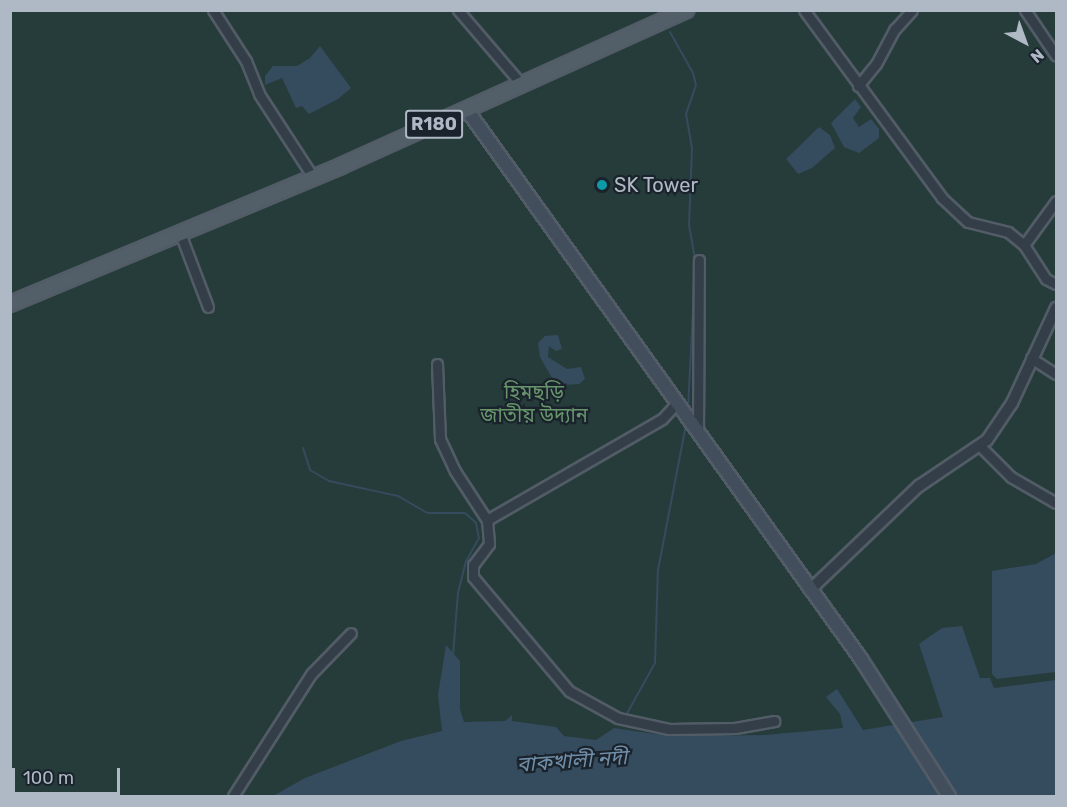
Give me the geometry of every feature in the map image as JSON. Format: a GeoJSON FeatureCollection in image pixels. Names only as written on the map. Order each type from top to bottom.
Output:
{"type":"FeatureCollection","features":[{"type":"Feature","properties":{"kind":"main road","name":"R180"},"geometry":{"type":"LineString","coordinates":[[10,304],[313,177],[686,10]]}},
{"type":"Feature","properties":{"kind":"main road"},"geometry":{"type":"LineString","coordinates":[[467,110],[861,659],[949,796]]}},
{"type":"Feature","properties":{"kind":"main road","name":"R180"},"geometry":{"type":"LineString","coordinates":[[10,295],[132,242],[180,233]]}},
{"type":"Feature","properties":{"kind":"street"},"geometry":{"type":"LineString","coordinates":[[213,10],[246,61],[259,94],[285,138],[313,177]]}},
{"type":"Feature","properties":{"kind":"street"},"geometry":{"type":"LineString","coordinates":[[458,10],[522,85]]}},
{"type":"Feature","properties":{"kind":"street"},"geometry":{"type":"LineString","coordinates":[[804,10],[927,180],[959,216],[968,222],[998,226],[1024,245],[1046,279],[1056,284]]}},
{"type":"Feature","properties":{"kind":"street"},"geometry":{"type":"LineString","coordinates":[[858,86],[876,64],[895,29],[912,10]]}},
{"type":"Feature","properties":{"kind":"street"},"geometry":{"type":"LineString","coordinates":[[1025,10],[1056,56]]}},
{"type":"Feature","properties":{"kind":"street"},"geometry":{"type":"LineString","coordinates":[[1024,245],[1056,201]]}},
{"type":"Feature","properties":{"kind":"street"},"geometry":{"type":"LineString","coordinates":[[180,233],[208,307]]}},
{"type":"Feature","properties":{"kind":"street"},"geometry":{"type":"LineString","coordinates":[[698,434],[699,260]]}},
{"type":"Feature","properties":{"kind":"street"},"geometry":{"type":"LineString","coordinates":[[810,590],[919,486],[980,446],[1012,402],[1056,309]]}},
{"type":"Feature","properties":{"kind":"street"},"geometry":{"type":"LineString","coordinates":[[1031,358],[1056,374]]}},
{"type":"Feature","properties":{"kind":"street"},"geometry":{"type":"LineString","coordinates":[[437,364],[440,439],[455,471],[488,520],[489,544],[474,565],[473,577],[569,692],[618,718],[680,729],[735,728],[774,721]]}},
{"type":"Feature","properties":{"kind":"street"},"geometry":{"type":"LineString","coordinates":[[488,520],[662,419],[680,404]]}},
{"type":"Feature","properties":{"kind":"street"},"geometry":{"type":"LineString","coordinates":[[980,446],[1011,477],[1056,503]]}},
{"type":"Feature","properties":{"kind":"street"},"geometry":{"type":"LineString","coordinates":[[233,796],[311,674],[351,633]]}},
{"type":"Feature","properties":{"kind":"green space","name":"হিমছড়ি জাতীয় উদ্যান"},"geometry":{"type":"Polygon","coordinates":[[[10,11],[1056,11],[1056,796],[11,796],[10,11]]]}},
{"type":"Feature","properties":{"kind":"water"},"geometry":{"type":"Polygon","coordinates":[[[320,46],[351,88],[338,99],[309,114],[302,106],[296,108],[282,78],[265,85],[265,76],[273,66],[297,66],[310,58],[320,46]]]}},
{"type":"Feature","properties":{"kind":"water"},"geometry":{"type":"Polygon","coordinates":[[[855,99],[861,107],[853,118],[859,127],[871,119],[879,129],[879,138],[859,153],[844,147],[831,123],[855,99]]]}},
{"type":"Feature","properties":{"kind":"water"},"geometry":{"type":"Polygon","coordinates":[[[819,127],[830,135],[835,148],[812,168],[798,174],[786,159],[819,127]]]}},
{"type":"Feature","properties":{"kind":"water"},"geometry":{"type":"Polygon","coordinates":[[[558,335],[562,349],[556,351],[549,346],[548,357],[567,369],[581,367],[585,379],[579,384],[562,385],[552,378],[540,357],[538,343],[545,336],[558,335]]]}},
{"type":"Feature","properties":{"kind":"water"},"geometry":{"type":"Polygon","coordinates":[[[1056,553],[1056,672],[997,679],[992,674],[992,571],[1036,564],[1056,553]]]}},
{"type":"Feature","properties":{"kind":"water","name":"বাকখালী নদী"},"geometry":{"type":"Polygon","coordinates":[[[962,626],[980,678],[990,678],[994,688],[1056,680],[1056,796],[273,796],[305,778],[401,741],[442,731],[438,695],[446,645],[460,661],[460,709],[464,722],[505,721],[512,715],[512,721],[556,727],[564,736],[596,740],[614,728],[668,736],[765,735],[843,728],[840,714],[826,697],[837,689],[863,730],[943,717],[919,644],[942,628],[962,626]]]}},
{"type":"Feature","properties":{"kind":"waterway"},"geometry":{"type":"LineString","coordinates":[[670,32],[693,73],[696,85],[686,114],[692,148],[689,225],[695,260]]}},
{"type":"Feature","properties":{"kind":"waterway"},"geometry":{"type":"LineString","coordinates":[[688,410],[695,266]]}},
{"type":"Feature","properties":{"kind":"waterway"},"geometry":{"type":"LineString","coordinates":[[625,717],[655,663],[658,570],[686,424]]}},
{"type":"Feature","properties":{"kind":"waterway"},"geometry":{"type":"LineString","coordinates":[[303,448],[310,470],[329,481],[398,496],[428,513],[465,513],[476,523],[479,538],[466,561],[458,592],[453,655]]}},
{"type":"Feature","properties":{"kind":"place","name":"SK Tower"},"geometry":{"type":"Point","coordinates":[602,185]}}]}
